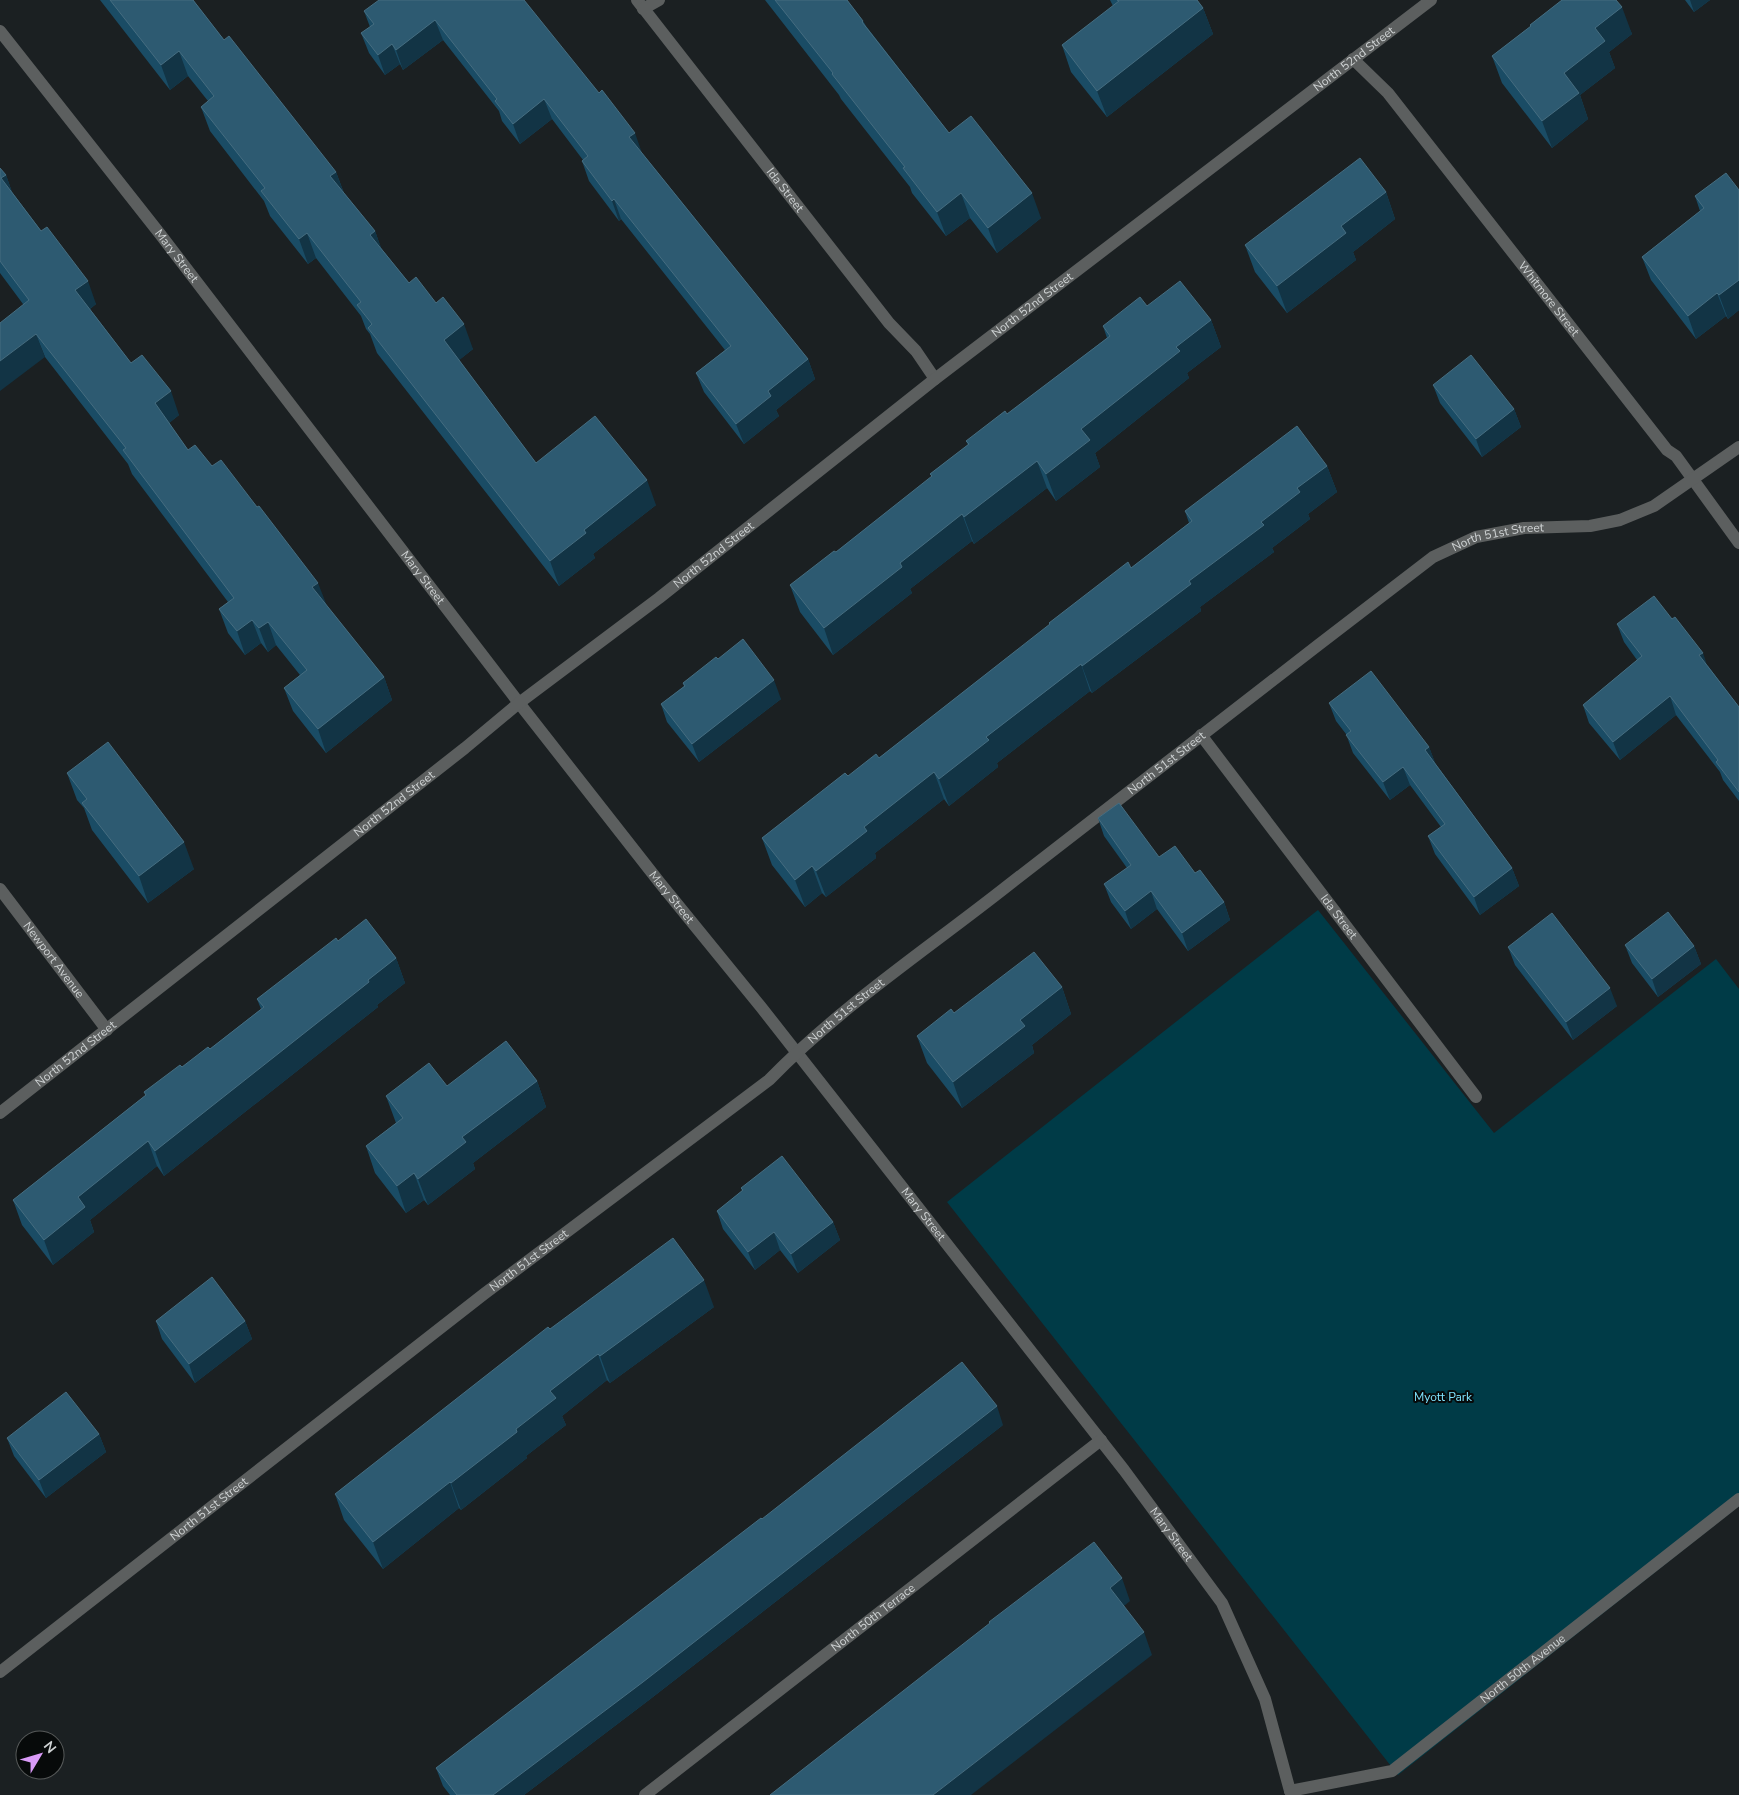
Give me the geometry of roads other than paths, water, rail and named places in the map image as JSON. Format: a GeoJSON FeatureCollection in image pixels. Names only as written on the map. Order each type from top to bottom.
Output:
{"type":"FeatureCollection","features":[{"type":"Feature","properties":{"kind":"street"},"geometry":{"type":"LineString","coordinates":[[640,4],[659,0]]}},
{"type":"Feature","properties":{"kind":"street","name":"North 52nd Street"},"geometry":{"type":"LineString","coordinates":[[0,1113],[457,754],[519,703],[667,592],[935,379],[1431,0]]}},
{"type":"Feature","properties":{"kind":"street","name":"Ida Street"},"geometry":{"type":"LineString","coordinates":[[640,4],[889,323],[916,351],[935,379]]}},
{"type":"Feature","properties":{"kind":"street","name":"Mary Street"},"geometry":{"type":"LineString","coordinates":[[0,31],[166,242],[519,703],[660,883],[761,1007],[1101,1440],[1222,1603],[1265,1699],[1289,1793]]}},
{"type":"Feature","properties":{"kind":"street","name":"Whitmore Street"},"geometry":{"type":"LineString","coordinates":[[1353,60],[1388,93],[1667,450],[1676,456],[1739,543]]}},
{"type":"Feature","properties":{"kind":"street","name":"North 51st Street"},"geometry":{"type":"LineString","coordinates":[[0,1672],[484,1294],[769,1080],[796,1052],[908,961],[1005,889],[1201,735],[1433,557],[1476,537],[1524,528],[1590,526],[1620,520],[1654,506],[1739,447]]}},
{"type":"Feature","properties":{"kind":"street","name":"Ida Street"},"geometry":{"type":"LineString","coordinates":[[1201,735],[1476,1096]]}},
{"type":"Feature","properties":{"kind":"street","name":"Newport Avenue"},"geometry":{"type":"LineString","coordinates":[[0,889],[107,1030]]}},
{"type":"Feature","properties":{"kind":"street","name":"North 50th Terrace"},"geometry":{"type":"LineString","coordinates":[[646,1795],[1101,1440]]}},
{"type":"Feature","properties":{"kind":"street","name":"North 50th Avenue"},"geometry":{"type":"LineString","coordinates":[[1289,1793],[1392,1771],[1739,1498]]}},
{"type":"Feature","properties":{"kind":"park label","name":"Myott Park"},"geometry":{"type":"Point","coordinates":[1443,1397]}}]}
